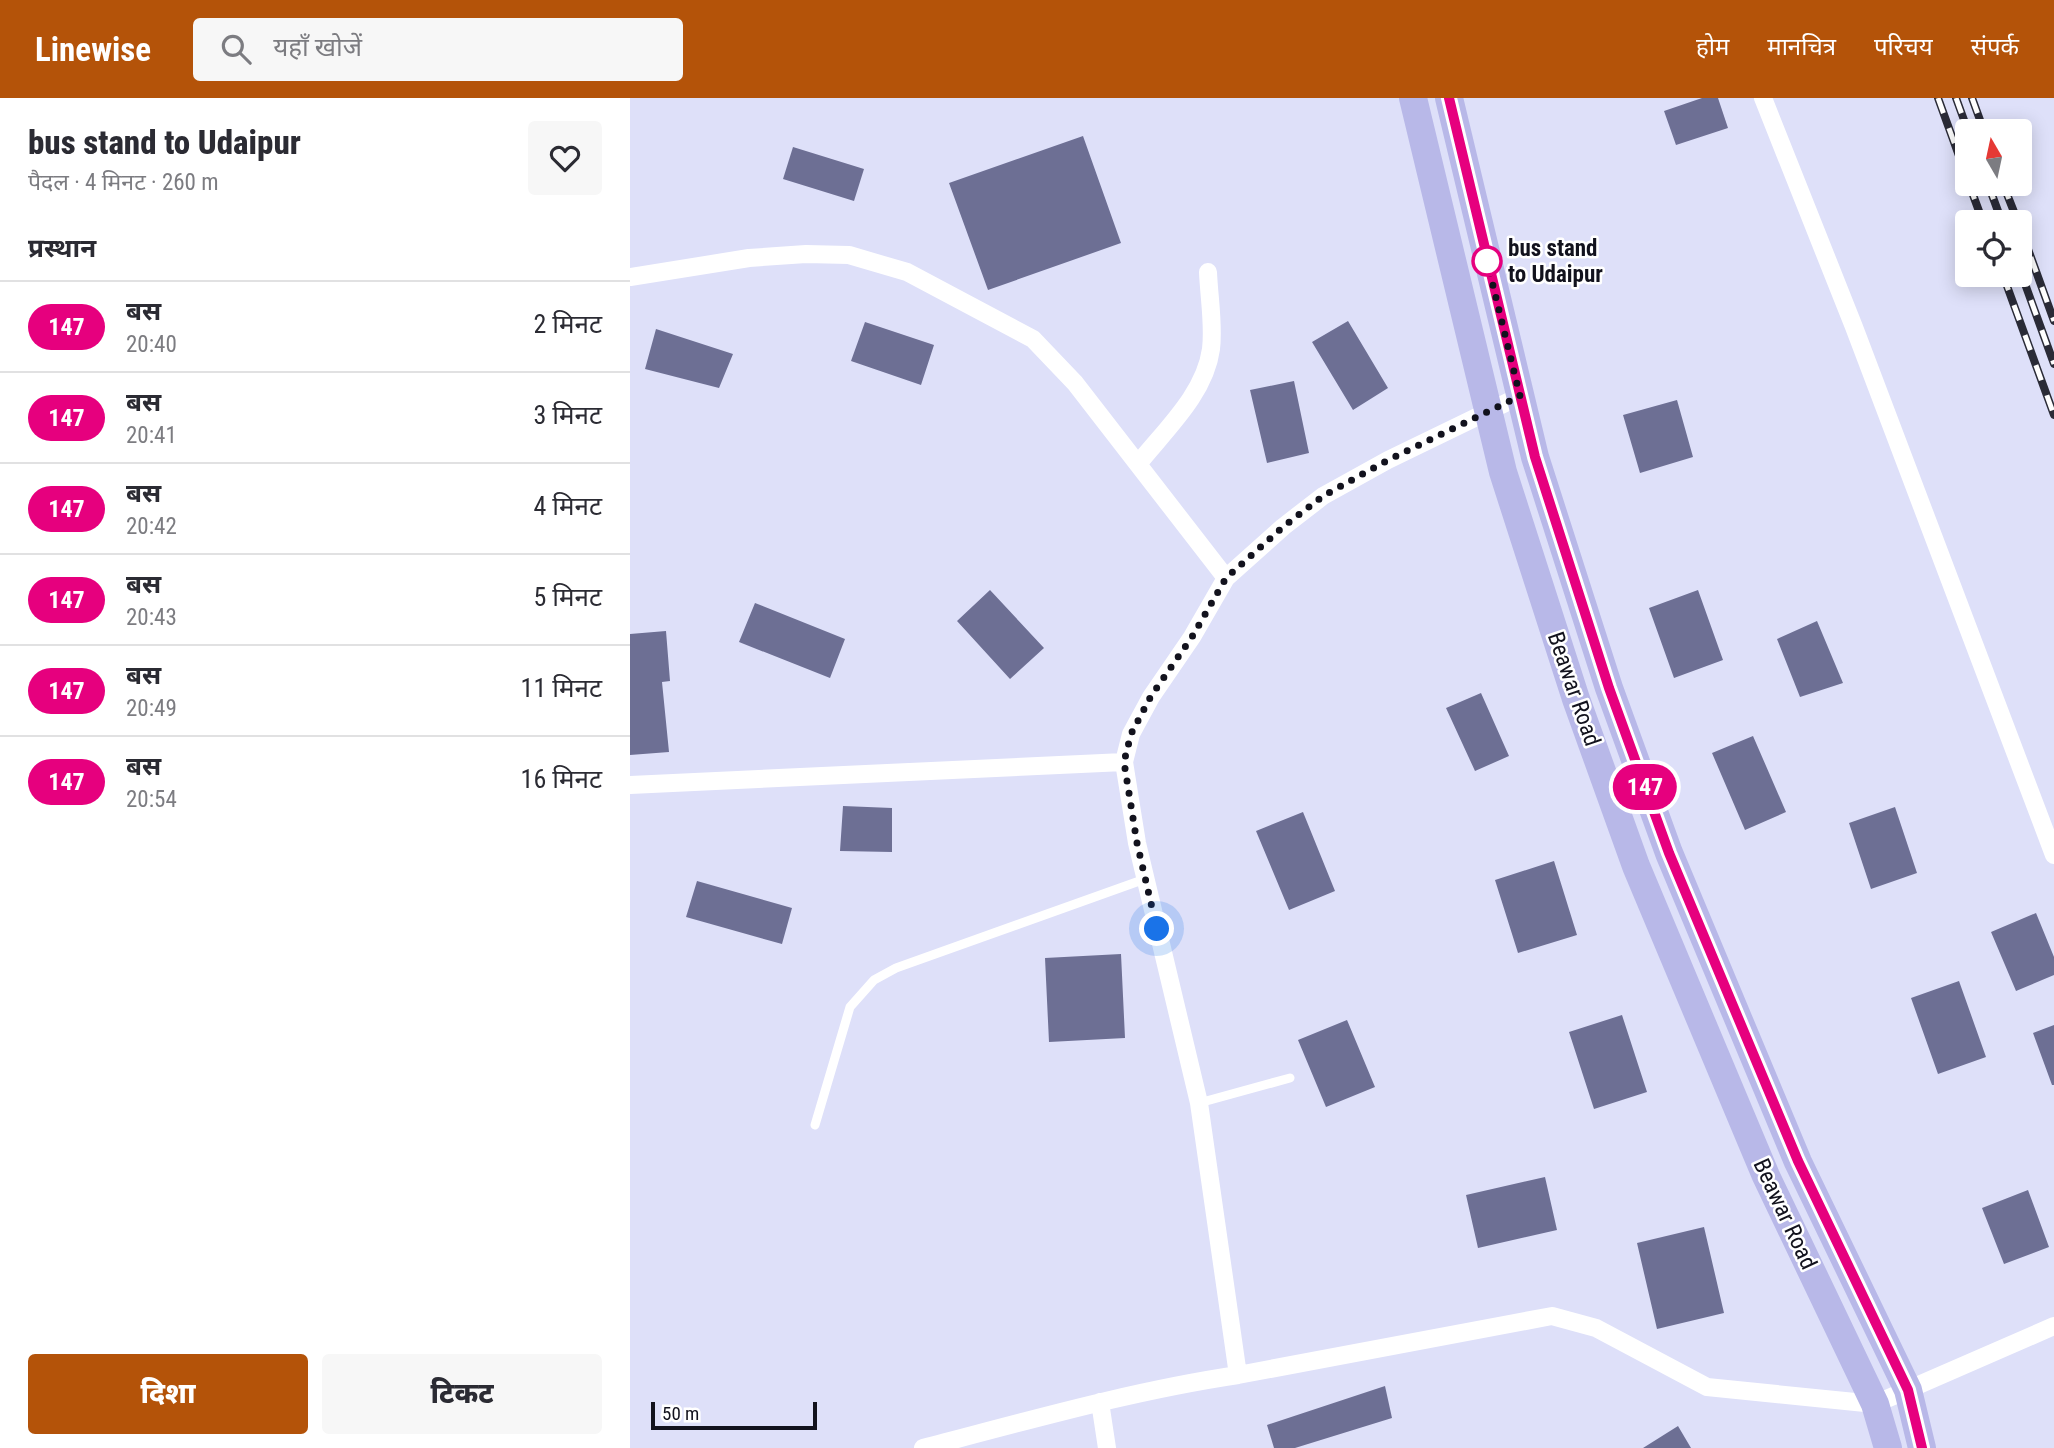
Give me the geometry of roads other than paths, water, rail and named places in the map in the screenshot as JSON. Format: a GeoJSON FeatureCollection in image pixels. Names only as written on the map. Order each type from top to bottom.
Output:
{"type":"FeatureCollection","features":[{"type":"Feature","properties":{"kind":"main road","name":"Beawar Road"},"geometry":{"type":"LineString","coordinates":[[1413,98],[1503,471],[1576,699],[1636,866],[1766,1176],[1875,1404],[1888,1448]]}},
{"type":"Feature","properties":{"kind":"main road","name":"Beawar Road"},"geometry":{"type":"LineString","coordinates":[[1449,98],[1532,444],[1609,688],[1669,853],[1798,1161],[1908,1390],[1922,1448]]}},
{"type":"Feature","properties":{"kind":"street"},"geometry":{"type":"LineString","coordinates":[[1763,98],[1854,327],[2054,855]]}},
{"type":"Feature","properties":{"kind":"street"},"geometry":{"type":"LineString","coordinates":[[630,277],[749,258],[806,254],[849,255],[907,272],[1033,339],[1075,383],[1226,578]]}},
{"type":"Feature","properties":{"kind":"street"},"geometry":{"type":"LineString","coordinates":[[1138,464],[1190,400],[1205,373],[1211,348],[1208,272]]}},
{"type":"Feature","properties":{"kind":"street"},"geometry":{"type":"LineString","coordinates":[[1238,1375],[1199,1102],[1137,843],[1124,762],[1131,734],[1151,696],[1192,637],[1226,578],[1283,527],[1323,496],[1388,460],[1520,396]]}},
{"type":"Feature","properties":{"kind":"street"},"geometry":{"type":"LineString","coordinates":[[630,785],[1124,762]]}},
{"type":"Feature","properties":{"kind":"street"},"geometry":{"type":"LineString","coordinates":[[923,1448],[1100,1402],[1191,1382],[1552,1316],[1596,1328],[1707,1387],[1875,1404],[2054,1326]]}},
{"type":"Feature","properties":{"kind":"street"},"geometry":{"type":"LineString","coordinates":[[1100,1402],[1107,1448]]}},
{"type":"Feature","properties":{"kind":"lane"},"geometry":{"type":"LineString","coordinates":[[815,1125],[850,1007],[874,980],[896,968],[1144,874]]}},
{"type":"Feature","properties":{"kind":"lane"},"geometry":{"type":"LineString","coordinates":[[1199,1102],[1290,1078]]}},
{"type":"Feature","properties":{"kind":"railway"},"geometry":{"type":"LineString","coordinates":[[1938,98],[1955,145]]}},
{"type":"Feature","properties":{"kind":"railway"},"geometry":{"type":"LineString","coordinates":[[1956,98],[1964,119]]}},
{"type":"Feature","properties":{"kind":"railway"},"geometry":{"type":"LineString","coordinates":[[1972,98],[1980,119]]}},
{"type":"Feature","properties":{"kind":"railway"},"geometry":{"type":"LineString","coordinates":[[1973,196],[1979,210]]}},
{"type":"Feature","properties":{"kind":"railway"},"geometry":{"type":"LineString","coordinates":[[1992,196],[1998,210]]}},
{"type":"Feature","properties":{"kind":"railway"},"geometry":{"type":"LineString","coordinates":[[2008,196],[2013,210]]}},
{"type":"Feature","properties":{"kind":"railway"},"geometry":{"type":"LineString","coordinates":[[2032,260],[2054,321]]}},
{"type":"Feature","properties":{"kind":"railway"},"geometry":{"type":"LineString","coordinates":[[2007,287],[2054,415]]}},
{"type":"Feature","properties":{"kind":"railway"},"geometry":{"type":"LineString","coordinates":[[2026,287],[2054,364]]}},
{"type":"Feature","properties":{"kind":"place","name":"bus stand to Udaipur"},"geometry":{"type":"Point","coordinates":[1487,261]}}]}
